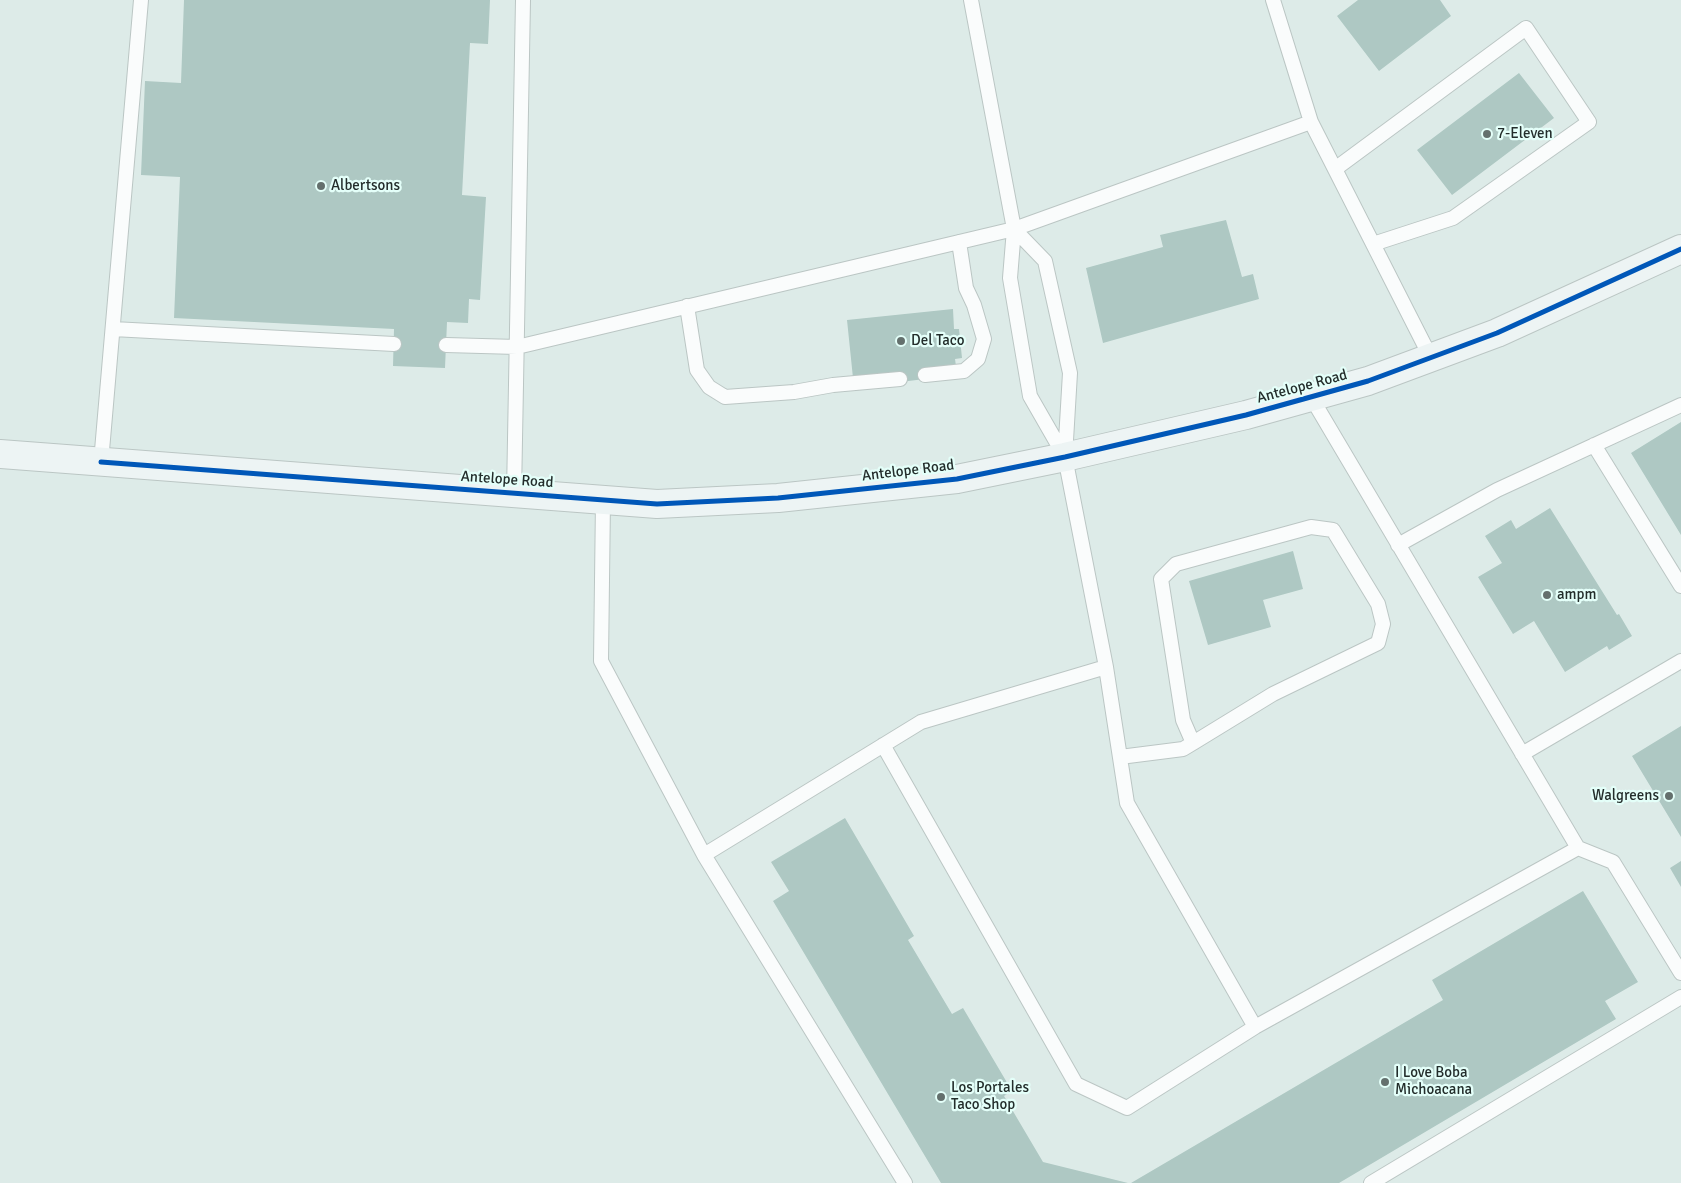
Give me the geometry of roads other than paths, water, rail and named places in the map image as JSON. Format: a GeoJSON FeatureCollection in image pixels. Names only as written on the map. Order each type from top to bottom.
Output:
{"type":"FeatureCollection","features":[{"type":"Feature","properties":{"kind":"main road","name":"Antelope Road"},"geometry":{"type":"LineString","coordinates":[[0,454],[657,504],[778,498],[957,479],[1065,457],[1246,415],[1368,382],[1497,333],[1681,249]]}},
{"type":"Feature","properties":{"kind":"lane"},"geometry":{"type":"LineString","coordinates":[[102,462],[141,0]]}},
{"type":"Feature","properties":{"kind":"lane"},"geometry":{"type":"LineString","coordinates":[[514,494],[523,0]]}},
{"type":"Feature","properties":{"kind":"lane"},"geometry":{"type":"LineString","coordinates":[[971,0],[1014,230],[1010,278],[1030,396],[1065,457]]}},
{"type":"Feature","properties":{"kind":"lane"},"geometry":{"type":"LineString","coordinates":[[1273,0],[1311,122],[1431,358]]}},
{"type":"Feature","properties":{"kind":"lane"},"geometry":{"type":"LineString","coordinates":[[1335,169],[1526,28],[1589,122],[1453,218],[1373,244]]}},
{"type":"Feature","properties":{"kind":"lane"},"geometry":{"type":"LineString","coordinates":[[446,345],[517,347],[1014,230],[1311,122]]}},
{"type":"Feature","properties":{"kind":"lane"},"geometry":{"type":"LineString","coordinates":[[1014,230],[1045,261],[1070,373],[1065,457],[1106,667],[1127,803],[1255,1027]]}},
{"type":"Feature","properties":{"kind":"lane"},"geometry":{"type":"LineString","coordinates":[[925,375],[964,371],[978,360],[984,338],[974,305],[966,288],[959,242]]}},
{"type":"Feature","properties":{"kind":"lane"},"geometry":{"type":"LineString","coordinates":[[687,306],[697,370],[710,387],[725,397],[794,392],[833,385],[900,379]]}},
{"type":"Feature","properties":{"kind":"lane"},"geometry":{"type":"LineString","coordinates":[[112,329],[394,344]]}},
{"type":"Feature","properties":{"kind":"lane"},"geometry":{"type":"LineString","coordinates":[[1311,397],[1578,848],[1613,862],[1681,972]]}},
{"type":"Feature","properties":{"kind":"lane"},"geometry":{"type":"LineString","coordinates":[[1398,545],[1497,490],[1681,405]]}},
{"type":"Feature","properties":{"kind":"lane"},"geometry":{"type":"LineString","coordinates":[[1594,445],[1681,586]]}},
{"type":"Feature","properties":{"kind":"lane"},"geometry":{"type":"LineString","coordinates":[[603,500],[602,661],[704,855],[905,1183]]}},
{"type":"Feature","properties":{"kind":"lane"},"geometry":{"type":"LineString","coordinates":[[1120,757],[1183,750],[1272,694],[1378,643],[1383,624],[1378,604],[1333,530],[1311,527],[1176,564],[1161,580],[1184,720],[1193,743]]}},
{"type":"Feature","properties":{"kind":"lane"},"geometry":{"type":"LineString","coordinates":[[1522,754],[1681,661]]}},
{"type":"Feature","properties":{"kind":"lane"},"geometry":{"type":"LineString","coordinates":[[704,855],[921,722],[1106,667]]}},
{"type":"Feature","properties":{"kind":"lane"},"geometry":{"type":"LineString","coordinates":[[883,745],[1076,1084],[1127,1108],[1255,1027],[1578,848]]}},
{"type":"Feature","properties":{"kind":"lane"},"geometry":{"type":"LineString","coordinates":[[1371,1183],[1681,997]]}},
{"type":"Feature","properties":{"kind":"place","name":"7-Eleven"},"geometry":{"type":"Point","coordinates":[1487,134]}},
{"type":"Feature","properties":{"kind":"place","name":"Albertsons"},"geometry":{"type":"Point","coordinates":[321,186]}},
{"type":"Feature","properties":{"kind":"place","name":"Del Taco"},"geometry":{"type":"Point","coordinates":[901,341]}},
{"type":"Feature","properties":{"kind":"place","name":"ampm"},"geometry":{"type":"Point","coordinates":[1547,595]}},
{"type":"Feature","properties":{"kind":"place","name":"Walgreens"},"geometry":{"type":"Point","coordinates":[1669,796]}},
{"type":"Feature","properties":{"kind":"place","name":"I Love Boba Michoacana"},"geometry":{"type":"Point","coordinates":[1385,1082]}},
{"type":"Feature","properties":{"kind":"place","name":"Los Portales Taco Shop"},"geometry":{"type":"Point","coordinates":[941,1097]}}]}
